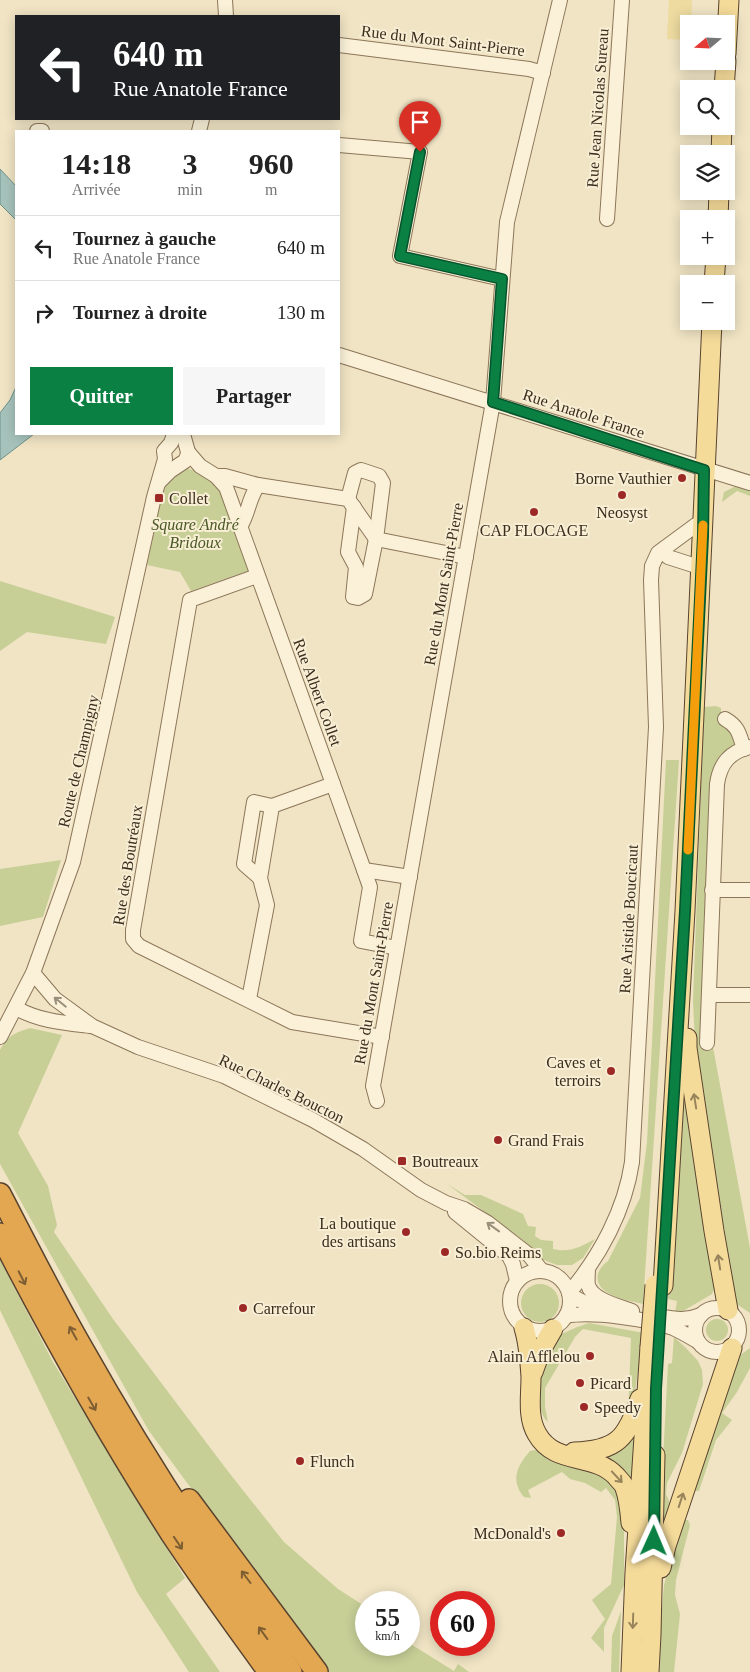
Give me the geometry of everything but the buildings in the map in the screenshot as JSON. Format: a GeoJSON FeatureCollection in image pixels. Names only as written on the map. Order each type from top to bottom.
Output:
{"type":"FeatureCollection","features":[{"type":"Feature","properties":{"kind":"highway"},"geometry":{"type":"LineString","coordinates":[[0,1194],[48,1287],[97,1375],[188,1523],[244,1607],[291,1672]]}},
{"type":"Feature","properties":{"kind":"highway"},"geometry":{"type":"LineString","coordinates":[[0,1234],[68,1362],[109,1433],[172,1534],[269,1672]]}},
{"type":"Feature","properties":{"kind":"highway"},"geometry":{"type":"LineString","coordinates":[[97,1375],[133,1419],[191,1504],[317,1672]]}},
{"type":"Feature","properties":{"kind":"main road"},"geometry":{"type":"LineString","coordinates":[[728,15],[729,0]]}},
{"type":"Feature","properties":{"kind":"main road"},"geometry":{"type":"LineString","coordinates":[[652,1635],[654,1347],[685,911],[698,534],[704,470],[712,330]]}},
{"type":"Feature","properties":{"kind":"main road"},"geometry":{"type":"LineString","coordinates":[[659,1285],[693,666],[693,565],[698,534]]}},
{"type":"Feature","properties":{"kind":"main road"},"geometry":{"type":"LineString","coordinates":[[685,911],[687,1048],[714,1230],[732,1314]]}},
{"type":"Feature","properties":{"kind":"main road"},"geometry":{"type":"LineString","coordinates":[[531,1380],[541,1350],[559,1323]]}},
{"type":"Feature","properties":{"kind":"main road"},"geometry":{"type":"LineString","coordinates":[[524,1328],[530,1359],[531,1380],[529,1400],[537,1434],[550,1449],[559,1455],[600,1464],[611,1471],[625,1486],[629,1503],[635,1572]]}},
{"type":"Feature","properties":{"kind":"main road"},"geometry":{"type":"LineString","coordinates":[[649,1672],[652,1635],[666,1546],[740,1342]]}},
{"type":"Feature","properties":{"kind":"main road"},"geometry":{"type":"LineString","coordinates":[[543,1442],[560,1450],[574,1452],[597,1451],[617,1443],[632,1424],[648,1377],[654,1347]]}},
{"type":"Feature","properties":{"kind":"main road"},"geometry":{"type":"LineString","coordinates":[[631,1672],[635,1572],[648,1377]]}},
{"type":"Feature","properties":{"kind":"street"},"geometry":{"type":"LineString","coordinates":[[225,0],[226,15]]}},
{"type":"Feature","properties":{"kind":"street","name":"Rue du Mont Saint-Pierre"},"geometry":{"type":"LineString","coordinates":[[378,1100],[373,1086],[493,402],[507,222],[560,0]]}},
{"type":"Feature","properties":{"kind":"street","name":"Rue Jean Nicolas Sureau"},"geometry":{"type":"LineString","coordinates":[[607,219],[622,0]]}},
{"type":"Feature","properties":{"kind":"street","name":"Rue du Mont Saint-Pierre"},"geometry":{"type":"LineString","coordinates":[[340,44],[529,69],[543,73]]}},
{"type":"Feature","properties":{"kind":"street"},"geometry":{"type":"LineString","coordinates":[[340,145],[420,152],[400,256],[502,279]]}},
{"type":"Feature","properties":{"kind":"street","name":"Rue Anatole France"},"geometry":{"type":"LineString","coordinates":[[340,354],[750,483]]}},
{"type":"Feature","properties":{"kind":"street","name":"Route de Champigny"},"geometry":{"type":"LineString","coordinates":[[0,1036],[33,973],[73,862],[158,482],[180,458],[183,435]]}},
{"type":"Feature","properties":{"kind":"street","name":"Route de Champigny"},"geometry":{"type":"LineString","coordinates":[[172,438],[165,448],[180,458]]}},
{"type":"Feature","properties":{"kind":"street","name":"Rue Albert Collet"},"geometry":{"type":"LineString","coordinates":[[180,458],[200,466],[216,476],[226,487],[370,887],[361,940],[397,948]]}},
{"type":"Feature","properties":{"kind":"street"},"geometry":{"type":"LineString","coordinates":[[361,470],[379,476],[382,483],[376,539],[366,594],[358,598],[353,597],[356,567],[348,552],[351,503],[355,473],[361,470]]}},
{"type":"Feature","properties":{"kind":"street","name":"Rue Albert Collet"},"geometry":{"type":"LineString","coordinates":[[216,476],[225,476],[258,485],[351,503]]}},
{"type":"Feature","properties":{"kind":"street"},"geometry":{"type":"LineString","coordinates":[[240,527],[245,519],[250,497],[258,485]]}},
{"type":"Feature","properties":{"kind":"street"},"geometry":{"type":"LineString","coordinates":[[351,503],[376,539],[466,557]]}},
{"type":"Feature","properties":{"kind":"street"},"geometry":{"type":"LineString","coordinates":[[652,566],[668,557],[698,534]]}},
{"type":"Feature","properties":{"kind":"street"},"geometry":{"type":"LineString","coordinates":[[652,566],[658,553],[698,534]]}},
{"type":"Feature","properties":{"kind":"street"},"geometry":{"type":"LineString","coordinates":[[668,557],[693,565]]}},
{"type":"Feature","properties":{"kind":"street","name":"Rue Aristide Boucicaut"},"geometry":{"type":"LineString","coordinates":[[569,1294],[590,1267],[624,1198],[632,1162],[656,727],[650,580],[652,566]]}},
{"type":"Feature","properties":{"kind":"street","name":"Rue des Boutréaux"},"geometry":{"type":"LineString","coordinates":[[257,576],[190,600],[133,939],[139,946],[292,1022],[382,1037]]}},
{"type":"Feature","properties":{"kind":"street"},"geometry":{"type":"LineString","coordinates":[[707,1043],[716,784],[719,772],[726,760],[747,748],[735,725],[725,719]]}},
{"type":"Feature","properties":{"kind":"street"},"geometry":{"type":"LineString","coordinates":[[260,878],[244,864],[254,802],[272,806],[333,784]]}},
{"type":"Feature","properties":{"kind":"street"},"geometry":{"type":"LineString","coordinates":[[249,999],[267,905],[260,878],[272,806]]}},
{"type":"Feature","properties":{"kind":"street"},"geometry":{"type":"LineString","coordinates":[[364,870],[410,877]]}},
{"type":"Feature","properties":{"kind":"street"},"geometry":{"type":"LineString","coordinates":[[712,890],[750,890]]}},
{"type":"Feature","properties":{"kind":"street","name":"Rue Charles Boucton"},"geometry":{"type":"LineString","coordinates":[[33,973],[55,999],[92,1026],[138,1047],[224,1076],[340,1134],[413,1184],[446,1203],[509,1256],[517,1281]]}},
{"type":"Feature","properties":{"kind":"street"},"geometry":{"type":"LineString","coordinates":[[709,995],[750,995]]}},
{"type":"Feature","properties":{"kind":"street","name":"Rue Charles Boucton"},"geometry":{"type":"LineString","coordinates":[[16,1008],[32,1017],[54,1022],[92,1026]]}},
{"type":"Feature","properties":{"kind":"street","name":"Rue Charles Boucton"},"geometry":{"type":"LineString","coordinates":[[446,1203],[464,1209],[488,1223],[549,1273]]}},
{"type":"Feature","properties":{"kind":"street"},"geometry":{"type":"LineString","coordinates":[[632,1311],[598,1297],[592,1292],[588,1287],[590,1267],[571,1273],[528,1273],[517,1281],[512,1288],[510,1305],[512,1314],[516,1321],[524,1328],[536,1332],[584,1314],[631,1319],[667,1326],[698,1341],[710,1351],[717,1353],[725,1351],[740,1342],[739,1324],[732,1314]]}},
{"type":"Feature","properties":{"kind":"street"},"geometry":{"type":"LineString","coordinates":[[549,1273],[566,1286],[569,1294],[570,1306],[559,1323]]}},
{"type":"Feature","properties":{"kind":"street"},"geometry":{"type":"LineString","coordinates":[[569,1294],[585,1303],[677,1320],[701,1315],[714,1308],[750,1321]]}},
{"type":"Feature","properties":{"kind":"street"},"geometry":{"type":"LineString","coordinates":[[698,1341],[695,1327],[701,1315]]}},
{"type":"Feature","properties":{"kind":"green space","name":"Square André Bridoux"},"geometry":{"type":"Polygon","coordinates":[[[186,468],[201,473],[220,491],[233,517],[250,570],[191,591],[180,572],[147,565],[163,485],[186,468]]]}},
{"type":"Feature","properties":{"kind":"green space"},"geometry":{"type":"Polygon","coordinates":[[[736,486],[750,491],[750,496],[737,491],[722,502],[724,492],[736,486]]]}},
{"type":"Feature","properties":{"kind":"green space"},"geometry":{"type":"Polygon","coordinates":[[[0,581],[115,617],[106,644],[27,632],[0,651],[0,581]]]}},
{"type":"Feature","properties":{"kind":"green space"},"geometry":{"type":"Polygon","coordinates":[[[716,706],[721,708],[721,722],[729,726],[738,745],[717,764],[712,774],[700,1040],[713,1047],[750,1248],[750,1313],[738,1305],[732,1290],[695,1044],[693,1001],[704,707],[716,706]]]}},
{"type":"Feature","properties":{"kind":"green space"},"geometry":{"type":"Polygon","coordinates":[[[666,760],[679,760],[643,1304],[606,1292],[599,1284],[598,1274],[603,1265],[608,1261],[640,1198],[647,1142],[666,760]]]}},
{"type":"Feature","properties":{"kind":"green space"},"geometry":{"type":"Polygon","coordinates":[[[61,860],[43,917],[0,926],[0,869],[61,860]]]}},
{"type":"Feature","properties":{"kind":"green space"},"geometry":{"type":"Polygon","coordinates":[[[30,1028],[62,1035],[18,1133],[48,1186],[57,1225],[54,1232],[113,1319],[284,1542],[338,1589],[355,1600],[355,1656],[420,1656],[420,1650],[454,1671],[458,1664],[469,1672],[326,1672],[149,1431],[0,1164],[0,1050],[12,1035],[30,1028]]]}},
{"type":"Feature","properties":{"kind":"green space"},"geometry":{"type":"Polygon","coordinates":[[[683,1047],[716,1285],[712,1294],[683,1311],[675,1313],[677,1301],[668,1299],[683,1047]]]}},
{"type":"Feature","properties":{"kind":"green space"},"geometry":{"type":"Polygon","coordinates":[[[447,1184],[465,1195],[481,1195],[523,1214],[528,1226],[536,1227],[535,1236],[541,1240],[553,1241],[553,1249],[570,1250],[595,1239],[583,1258],[572,1265],[557,1265],[541,1259],[523,1240],[447,1184]]]}},
{"type":"Feature","properties":{"kind":"green space"},"geometry":{"type":"Polygon","coordinates":[[[0,1260],[53,1362],[185,1578],[166,1594],[220,1672],[189,1672],[137,1592],[0,1310],[0,1260]]]}},
{"type":"Feature","properties":{"kind":"green space"},"geometry":{"type":"Polygon","coordinates":[[[540,1284],[554,1289],[559,1303],[554,1317],[540,1322],[526,1317],[521,1303],[526,1289],[540,1284]]]}},
{"type":"Feature","properties":{"kind":"green space"},"geometry":{"type":"Polygon","coordinates":[[[713,1319],[721,1319],[728,1326],[728,1334],[721,1341],[713,1341],[706,1334],[706,1326],[713,1319]]]}},
{"type":"Feature","properties":{"kind":"green space"},"geometry":{"type":"Polygon","coordinates":[[[589,1323],[644,1333],[631,1417],[605,1441],[628,1416],[631,1338],[583,1329],[575,1337],[545,1388],[545,1407],[548,1422],[543,1415],[540,1405],[539,1381],[549,1347],[561,1335],[589,1323]]]}},
{"type":"Feature","properties":{"kind":"green space"},"geometry":{"type":"Polygon","coordinates":[[[674,1337],[698,1361],[702,1370],[703,1384],[682,1453],[667,1483],[666,1494],[673,1510],[659,1536],[668,1364],[672,1363],[674,1337]]]}},
{"type":"Feature","properties":{"kind":"green space"},"geometry":{"type":"Polygon","coordinates":[[[750,1348],[750,1368],[737,1392],[722,1413],[732,1420],[716,1440],[699,1491],[694,1491],[739,1356],[750,1348]]]}},
{"type":"Feature","properties":{"kind":"green space"},"geometry":{"type":"Polygon","coordinates":[[[640,1424],[636,1491],[607,1464],[608,1453],[640,1424]]]}},
{"type":"Feature","properties":{"kind":"green space"},"geometry":{"type":"Polygon","coordinates":[[[541,1449],[607,1475],[624,1504],[624,1585],[604,1628],[604,1652],[591,1638],[605,1619],[592,1600],[611,1584],[617,1517],[615,1500],[606,1488],[601,1492],[585,1483],[570,1479],[562,1472],[528,1490],[531,1498],[524,1497],[517,1485],[517,1473],[530,1451],[541,1449]]]}},
{"type":"Feature","properties":{"kind":"green space"},"geometry":{"type":"Polygon","coordinates":[[[688,1520],[690,1525],[676,1580],[675,1595],[680,1614],[674,1672],[657,1672],[664,1585],[682,1521],[688,1520]]]}},
{"type":"Feature","properties":{"kind":"green space"},"geometry":{"type":"Polygon","coordinates":[[[621,1611],[619,1672],[611,1672],[612,1636],[621,1611]]]}},
{"type":"Feature","properties":{"kind":"sand"},"geometry":{"type":"Polygon","coordinates":[[[669,0],[692,0],[691,15],[680,15],[680,40],[667,39],[669,0]]]}},
{"type":"Feature","properties":{"kind":"water"},"geometry":{"type":"Polygon","coordinates":[[[0,169],[15,185],[15,219],[0,204],[0,169]]]}},
{"type":"Feature","properties":{"kind":"water"},"geometry":{"type":"Polygon","coordinates":[[[15,389],[15,435],[33,435],[0,460],[0,413],[10,400],[15,389]]]}},
{"type":"Feature","properties":{"kind":"slow traffic"},"geometry":{"type":"LineString","coordinates":[[688,850],[703,525]]}},
{"type":"Feature","properties":{"kind":"place","name":"Borne Vauthier"},"geometry":{"type":"Point","coordinates":[682,478]}},
{"type":"Feature","properties":{"kind":"place","name":"Neosyst"},"geometry":{"type":"Point","coordinates":[622,495]}},
{"type":"Feature","properties":{"kind":"place","name":"Collet"},"geometry":{"type":"Point","coordinates":[159,498]}},
{"type":"Feature","properties":{"kind":"place","name":"CAP FLOCAGE"},"geometry":{"type":"Point","coordinates":[534,512]}},
{"type":"Feature","properties":{"kind":"place","name":"Caves et terroirs"},"geometry":{"type":"Point","coordinates":[611,1071]}},
{"type":"Feature","properties":{"kind":"place","name":"Grand Frais"},"geometry":{"type":"Point","coordinates":[498,1140]}},
{"type":"Feature","properties":{"kind":"place","name":"Boutreaux"},"geometry":{"type":"Point","coordinates":[402,1161]}},
{"type":"Feature","properties":{"kind":"place","name":"La boutique des artisans"},"geometry":{"type":"Point","coordinates":[406,1232]}},
{"type":"Feature","properties":{"kind":"place","name":"So.bio Reims"},"geometry":{"type":"Point","coordinates":[445,1252]}},
{"type":"Feature","properties":{"kind":"place","name":"Carrefour"},"geometry":{"type":"Point","coordinates":[243,1308]}},
{"type":"Feature","properties":{"kind":"place","name":"Alain Afflelou"},"geometry":{"type":"Point","coordinates":[590,1356]}},
{"type":"Feature","properties":{"kind":"place","name":"Picard"},"geometry":{"type":"Point","coordinates":[580,1383]}},
{"type":"Feature","properties":{"kind":"place","name":"Speedy"},"geometry":{"type":"Point","coordinates":[584,1407]}},
{"type":"Feature","properties":{"kind":"place","name":"Flunch"},"geometry":{"type":"Point","coordinates":[300,1461]}},
{"type":"Feature","properties":{"kind":"place","name":"McDonald's"},"geometry":{"type":"Point","coordinates":[561,1533]}},
{"type":"Feature","properties":{"kind":"route"},"geometry":{"type":"LineString","coordinates":[[420,152],[400,256],[502,279],[493,402],[704,470],[703,536],[685,911],[656,1389],[654,1541]]}}]}
